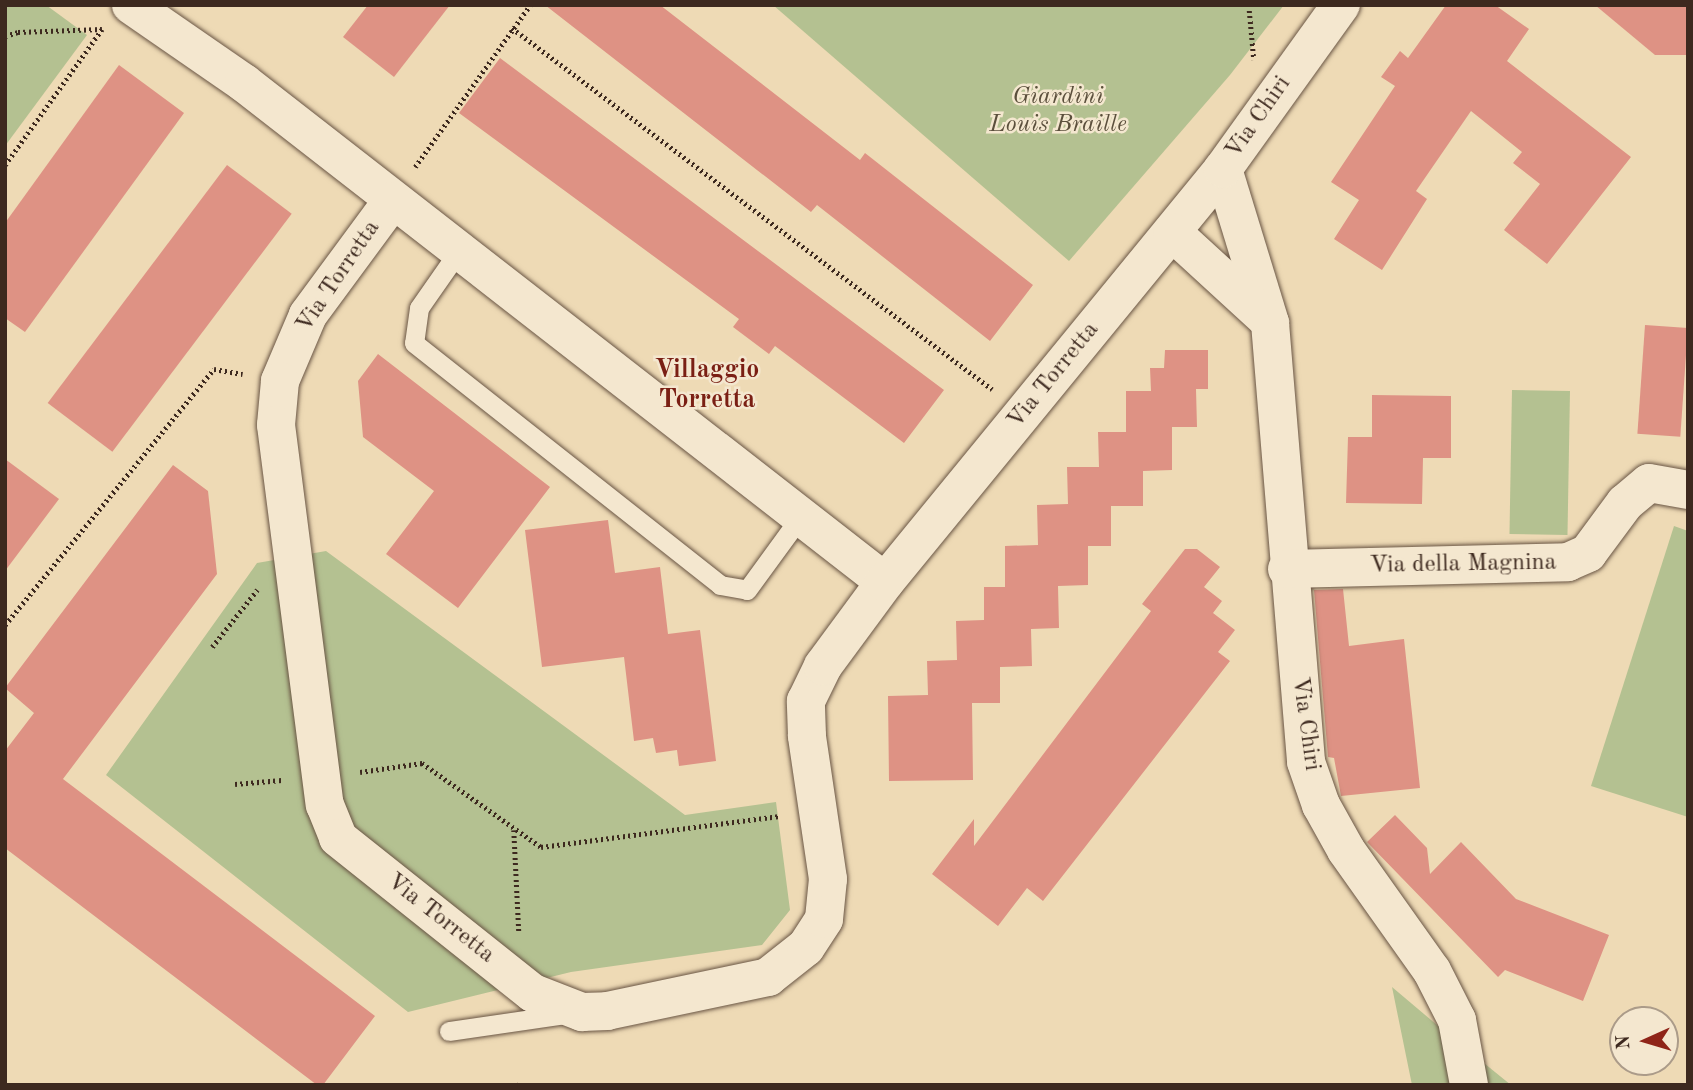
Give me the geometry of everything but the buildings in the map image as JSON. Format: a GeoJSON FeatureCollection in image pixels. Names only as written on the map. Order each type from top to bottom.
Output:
{"type":"FeatureCollection","features":[{"type":"Feature","properties":{"kind":"street","name":"Via Chiri"},"geometry":{"type":"LineString","coordinates":[[1341,5],[1223,169],[1270,323],[1287,569],[1306,762],[1321,805],[1346,850],[1432,971],[1457,1020],[1469,1085]]}},
{"type":"Feature","properties":{"kind":"street","name":"Via Torretta"},"geometry":{"type":"LineString","coordinates":[[113,18],[244,83],[392,201],[885,582]]}},
{"type":"Feature","properties":{"kind":"street","name":"Via Torretta"},"geometry":{"type":"LineString","coordinates":[[392,201],[308,315],[280,382],[276,425],[326,805],[338,838],[520,982],[556,1005],[582,1012],[607,1011],[768,977],[806,947],[824,919],[828,879],[816,811],[806,701],[843,634],[1223,169]]}},
{"type":"Feature","properties":{"kind":"street"},"geometry":{"type":"LineString","coordinates":[[1172,232],[1270,323]]}},
{"type":"Feature","properties":{"kind":"street","name":"Via della Magnina"},"geometry":{"type":"LineString","coordinates":[[1287,569],[1568,562],[1588,553],[1625,503],[1649,484],[1688,490]]}},
{"type":"Feature","properties":{"kind":"lane"},"geometry":{"type":"LineString","coordinates":[[458,252],[419,308],[414,342],[720,585],[747,590],[800,516]]}},
{"type":"Feature","properties":{"kind":"lane"},"geometry":{"type":"LineString","coordinates":[[449,1031],[582,1012]]}},
{"type":"Feature","properties":{"kind":"path"},"geometry":{"type":"LineString","coordinates":[[392,201],[530,5]]}},
{"type":"Feature","properties":{"kind":"path"},"geometry":{"type":"LineString","coordinates":[[5,36],[113,18]]}},
{"type":"Feature","properties":{"kind":"path"},"geometry":{"type":"LineString","coordinates":[[5,165],[113,18]]}},
{"type":"Feature","properties":{"kind":"path"},"geometry":{"type":"LineString","coordinates":[[512,28],[1023,413]]}},
{"type":"Feature","properties":{"kind":"path"},"geometry":{"type":"LineString","coordinates":[[5,625],[214,369],[280,382]]}},
{"type":"Feature","properties":{"kind":"path"},"geometry":{"type":"LineString","coordinates":[[212,647],[264,581],[297,575]]}},
{"type":"Feature","properties":{"kind":"path"},"geometry":{"type":"LineString","coordinates":[[234,784],[323,777],[422,763],[541,847],[816,811]]}},
{"type":"Feature","properties":{"kind":"path"},"geometry":{"type":"LineString","coordinates":[[514,829],[520,982]]}},
{"type":"Feature","properties":{"kind":"green space"},"geometry":{"type":"Polygon","coordinates":[[[5,5],[46,5],[87,35],[5,146],[5,5]]]}},
{"type":"Feature","properties":{"kind":"green space","name":"Giardini Louis Braille"},"geometry":{"type":"Polygon","coordinates":[[[773,5],[1284,5],[1230,75],[1069,261],[773,5]]]}},
{"type":"Feature","properties":{"kind":"green space"},"geometry":{"type":"Polygon","coordinates":[[[1512,390],[1570,391],[1567,535],[1509,534],[1512,390]]]}},
{"type":"Feature","properties":{"kind":"green space"},"geometry":{"type":"Polygon","coordinates":[[[1674,526],[1688,531],[1688,817],[1591,786],[1674,526]]]}},
{"type":"Feature","properties":{"kind":"green space"},"geometry":{"type":"Polygon","coordinates":[[[326,551],[685,815],[776,802],[790,910],[762,945],[571,972],[408,1012],[106,775],[257,563],[326,551]]]}},
{"type":"Feature","properties":{"kind":"green space"},"geometry":{"type":"Polygon","coordinates":[[[1392,987],[1437,1025],[1511,1085],[1412,1085],[1392,987]]]}},
{"type":"Feature","properties":{"kind":"district","name":"Villaggio Torretta"},"geometry":{"type":"Point","coordinates":[707,386]}}]}
